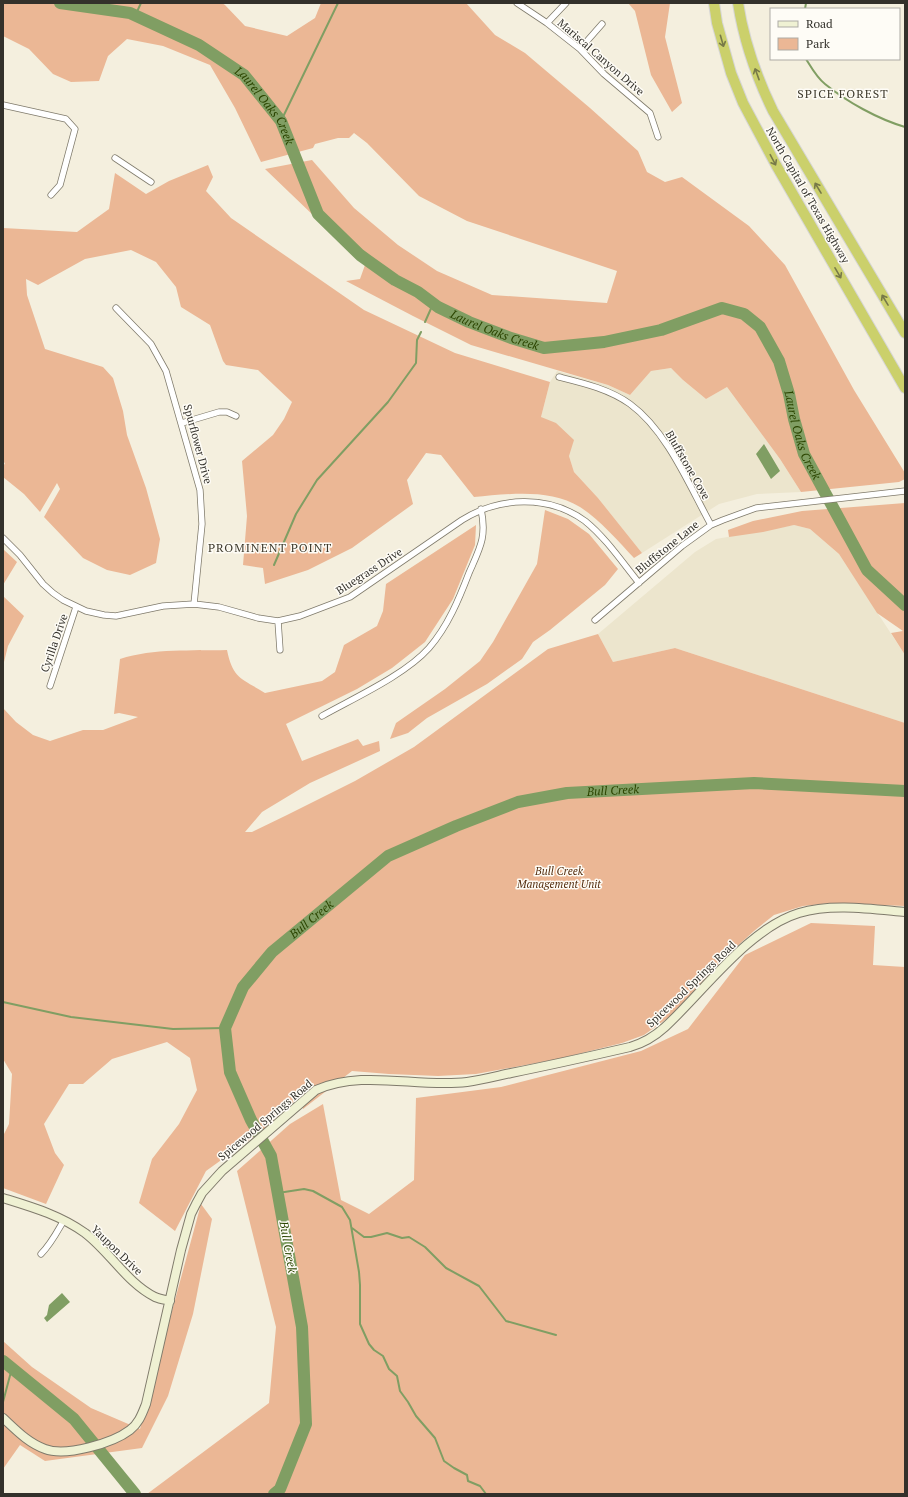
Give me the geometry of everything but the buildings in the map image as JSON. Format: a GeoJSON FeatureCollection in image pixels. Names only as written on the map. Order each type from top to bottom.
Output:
{"type":"FeatureCollection","features":[{"type":"Feature","properties":{"kind":"highway","name":"North Capital of Texas Highway"},"geometry":{"type":"LineString","coordinates":[[714,3],[717,23],[731,73],[743,102],[776,165],[905,388]]}},
{"type":"Feature","properties":{"kind":"highway","name":"North Capital of Texas Highway"},"geometry":{"type":"LineString","coordinates":[[738,3],[748,51],[760,84],[773,111],[905,333]]}},
{"type":"Feature","properties":{"kind":"main road","name":"Spicewood Springs Road"},"geometry":{"type":"LineString","coordinates":[[3,1418],[29,1441],[46,1449],[55,1451],[101,1444],[131,1429],[140,1419],[146,1404],[181,1250],[191,1214],[202,1193],[209,1184],[316,1090],[328,1084],[359,1079],[442,1084],[468,1082],[549,1066],[630,1047],[643,1043],[666,1027],[737,954],[781,920],[798,913],[831,908],[905,912]]}},
{"type":"Feature","properties":{"kind":"main road","name":"Yaupon Drive"},"geometry":{"type":"LineString","coordinates":[[3,1198],[44,1211],[64,1220],[96,1242],[133,1281],[144,1290],[157,1298],[170,1301]]}},
{"type":"Feature","properties":{"kind":"street","name":"Mariscal Canyon Drive"},"geometry":{"type":"LineString","coordinates":[[517,3],[547,23],[580,49],[604,74],[650,113],[658,137]]}},
{"type":"Feature","properties":{"kind":"street"},"geometry":{"type":"LineString","coordinates":[[547,23],[566,3]]}},
{"type":"Feature","properties":{"kind":"street"},"geometry":{"type":"LineString","coordinates":[[580,49],[602,24]]}},
{"type":"Feature","properties":{"kind":"street"},"geometry":{"type":"LineString","coordinates":[[3,105],[66,119],[75,129],[60,185],[52,195]]}},
{"type":"Feature","properties":{"kind":"street"},"geometry":{"type":"LineString","coordinates":[[115,158],[151,182]]}},
{"type":"Feature","properties":{"kind":"street","name":"Spurflower Drive"},"geometry":{"type":"LineString","coordinates":[[116,308],[151,344],[166,370],[200,490],[202,506],[194,604]]}},
{"type":"Feature","properties":{"kind":"street","name":"Bluffstone Cove"},"geometry":{"type":"LineString","coordinates":[[559,377],[596,386],[629,403],[644,416],[666,442],[711,525]]}},
{"type":"Feature","properties":{"kind":"street"},"geometry":{"type":"LineString","coordinates":[[182,423],[220,412],[227,412],[236,416]]}},
{"type":"Feature","properties":{"kind":"street","name":"Bluffstone Lane"},"geometry":{"type":"LineString","coordinates":[[595,620],[682,546],[711,525],[736,514],[756,508],[905,492]]}},
{"type":"Feature","properties":{"kind":"street","name":"Bluegrass Drive"},"geometry":{"type":"LineString","coordinates":[[3,538],[20,555],[48,588],[62,600],[76,607],[99,614],[116,616],[163,606],[194,604],[219,607],[258,618],[278,621],[300,616],[350,597],[462,520],[482,509],[502,503],[523,501],[547,504],[561,508],[584,521],[603,538],[639,583]]}},
{"type":"Feature","properties":{"kind":"street"},"geometry":{"type":"LineString","coordinates":[[322,716],[382,683],[406,667],[429,648],[445,626],[458,602],[483,539],[484,523],[482,509]]}},
{"type":"Feature","properties":{"kind":"street","name":"Cyrilla Drive"},"geometry":{"type":"LineString","coordinates":[[50,686],[76,607]]}},
{"type":"Feature","properties":{"kind":"street"},"geometry":{"type":"LineString","coordinates":[[278,621],[280,650]]}},
{"type":"Feature","properties":{"kind":"street"},"geometry":{"type":"LineString","coordinates":[[41,1254],[47,1249],[64,1220]]}},
{"type":"Feature","properties":{"kind":"shaded area"},"geometry":{"type":"Polygon","coordinates":[[[671,368],[706,399],[727,387],[780,459],[801,492],[757,494],[719,504],[642,553],[598,498],[574,472],[569,456],[541,417],[550,382],[557,371],[608,385],[630,395],[651,371],[671,368]]]}},
{"type":"Feature","properties":{"kind":"shaded area"},"geometry":{"type":"Polygon","coordinates":[[[764,444],[780,471],[771,479],[756,454],[764,444]]]}},
{"type":"Feature","properties":{"kind":"shaded area"},"geometry":{"type":"Polygon","coordinates":[[[794,525],[810,529],[839,554],[905,655],[905,723],[675,648],[613,662],[598,634],[695,552],[716,539],[794,525]]]}},
{"type":"Feature","properties":{"kind":"shaded area"},"geometry":{"type":"Polygon","coordinates":[[[62,1293],[70,1302],[47,1322],[44,1318],[47,1315],[49,1305],[62,1293]]]}},
{"type":"Feature","properties":{"kind":"green space"},"geometry":{"type":"Polygon","coordinates":[[[3,3],[222,3],[245,26],[287,36],[315,18],[321,3],[466,3],[495,35],[525,53],[638,151],[647,172],[665,182],[682,177],[749,226],[785,265],[854,390],[905,473],[905,479],[899,482],[801,492],[780,459],[727,387],[706,399],[671,368],[651,371],[630,395],[608,385],[471,345],[346,281],[360,279],[365,265],[265,169],[312,160],[354,208],[398,245],[437,271],[492,295],[607,303],[617,271],[467,221],[419,196],[367,143],[354,133],[349,138],[338,138],[315,144],[313,148],[261,162],[235,108],[210,65],[163,46],[127,39],[108,56],[99,81],[71,82],[53,74],[29,49],[3,36],[3,3]]]}},
{"type":"Feature","properties":{"kind":"green space"},"geometry":{"type":"Polygon","coordinates":[[[628,3],[670,3],[665,37],[682,103],[672,112],[651,75],[635,11],[628,3]]]}},
{"type":"Feature","properties":{"kind":"green space"},"geometry":{"type":"Polygon","coordinates":[[[208,165],[213,177],[206,191],[231,218],[364,310],[455,353],[550,382],[541,417],[556,423],[574,440],[569,456],[574,472],[598,498],[642,553],[634,558],[594,518],[580,507],[568,501],[555,497],[528,494],[474,497],[441,455],[426,453],[407,480],[413,504],[352,548],[308,570],[265,584],[263,568],[243,565],[247,516],[242,461],[273,435],[284,419],[292,402],[258,370],[226,365],[223,361],[210,325],[181,307],[176,287],[156,262],[131,250],[85,259],[38,285],[26,279],[27,295],[45,349],[103,367],[113,378],[123,411],[127,435],[146,488],[160,539],[156,563],[130,575],[107,570],[83,558],[44,517],[60,489],[57,483],[40,512],[24,494],[3,477],[3,467],[5,463],[3,462],[3,228],[77,232],[109,209],[115,173],[146,194],[169,181],[208,165]]]}},
{"type":"Feature","properties":{"kind":"green space"},"geometry":{"type":"Polygon","coordinates":[[[905,503],[905,655],[891,633],[903,631],[877,613],[839,554],[810,529],[794,525],[763,532],[729,537],[728,530],[753,521],[802,511],[905,503]]]}},
{"type":"Feature","properties":{"kind":"green space"},"geometry":{"type":"Polygon","coordinates":[[[545,510],[568,519],[589,534],[618,569],[605,585],[533,642],[522,659],[487,684],[427,718],[408,733],[390,739],[396,723],[445,689],[480,661],[493,642],[537,564],[545,510]]]}},
{"type":"Feature","properties":{"kind":"green space","name":"Bull Creek Management Unit"},"geometry":{"type":"Polygon","coordinates":[[[476,525],[475,545],[453,599],[425,642],[392,668],[357,689],[286,724],[302,761],[358,739],[363,746],[379,741],[380,751],[310,783],[262,812],[245,832],[252,832],[355,781],[414,747],[548,649],[598,634],[613,662],[675,648],[905,723],[905,906],[831,903],[803,906],[774,915],[723,959],[672,1015],[644,1035],[622,1043],[558,1059],[476,1074],[438,1076],[352,1071],[303,1109],[300,1096],[263,1130],[206,1171],[175,1231],[139,1203],[152,1159],[179,1124],[197,1090],[190,1058],[167,1042],[112,1059],[83,1084],[69,1084],[44,1124],[55,1153],[64,1165],[46,1204],[3,1188],[3,1136],[9,1124],[12,1074],[3,1059],[3,708],[16,722],[33,735],[50,741],[83,730],[103,730],[138,717],[119,713],[114,714],[120,659],[146,653],[187,650],[227,650],[232,667],[239,677],[265,693],[322,681],[335,672],[344,645],[377,626],[383,611],[386,584],[476,525]]]}},
{"type":"Feature","properties":{"kind":"green space"},"geometry":{"type":"Polygon","coordinates":[[[3,549],[17,562],[3,585],[3,549]]]}},
{"type":"Feature","properties":{"kind":"green space"},"geometry":{"type":"Polygon","coordinates":[[[3,596],[24,616],[8,646],[3,666],[3,596]]]}},
{"type":"Feature","properties":{"kind":"green space"},"geometry":{"type":"Polygon","coordinates":[[[811,923],[875,926],[873,965],[905,967],[905,1494],[147,1494],[269,1403],[276,1327],[237,1171],[290,1124],[323,1104],[341,1200],[369,1214],[414,1180],[416,1098],[501,1087],[641,1051],[688,1029],[745,955],[811,923]]]}},
{"type":"Feature","properties":{"kind":"green space"},"geometry":{"type":"Polygon","coordinates":[[[201,1204],[212,1219],[193,1314],[168,1396],[142,1448],[45,1461],[20,1445],[3,1469],[3,1341],[32,1367],[91,1408],[140,1429],[201,1204]]]}},
{"type":"Feature","properties":{"kind":"waterway","name":"Laurel Oaks Creek"},"geometry":{"type":"LineString","coordinates":[[60,3],[130,13],[199,45],[244,75],[281,121],[318,214],[360,255],[395,280],[418,292],[438,307],[469,322],[511,338],[544,348],[604,342],[661,330],[722,308],[744,314],[760,327],[779,361],[804,454],[867,570],[905,605]]}},
{"type":"Feature","properties":{"kind":"waterway"},"geometry":{"type":"LineString","coordinates":[[135,16],[141,3]]}},
{"type":"Feature","properties":{"kind":"waterway"},"geometry":{"type":"LineString","coordinates":[[281,121],[338,3]]}},
{"type":"Feature","properties":{"kind":"waterway"},"geometry":{"type":"LineString","coordinates":[[805,8],[806,3]]}},
{"type":"Feature","properties":{"kind":"waterway"},"geometry":{"type":"LineString","coordinates":[[807,60],[822,82],[834,91],[874,115],[905,127]]}},
{"type":"Feature","properties":{"kind":"waterway"},"geometry":{"type":"LineString","coordinates":[[425,322],[433,304]]}},
{"type":"Feature","properties":{"kind":"waterway"},"geometry":{"type":"LineString","coordinates":[[274,565],[296,514],[317,480],[388,402],[416,363],[417,340],[421,332]]}},
{"type":"Feature","properties":{"kind":"waterway","name":"Bull Creek"},"geometry":{"type":"LineString","coordinates":[[274,1494],[280,1489],[306,1424],[302,1327],[271,1156],[251,1120],[230,1072],[225,1028],[243,987],[272,952],[388,856],[456,826],[518,802],[567,793],[754,783],[905,791]]}},
{"type":"Feature","properties":{"kind":"waterway"},"geometry":{"type":"LineString","coordinates":[[3,1002],[71,1017],[173,1029],[225,1028]]}},
{"type":"Feature","properties":{"kind":"waterway"},"geometry":{"type":"LineString","coordinates":[[278,1193],[304,1189],[313,1191],[342,1207],[350,1220],[359,1272],[360,1324],[369,1344],[374,1350],[383,1356],[389,1369],[397,1376],[400,1391],[416,1416],[435,1438],[444,1461],[467,1475],[468,1481],[480,1486],[486,1494]]}},
{"type":"Feature","properties":{"kind":"waterway"},"geometry":{"type":"LineString","coordinates":[[352,1228],[364,1237],[387,1233],[402,1238],[409,1237],[425,1247],[446,1268],[479,1286],[506,1321],[556,1335]]}},
{"type":"Feature","properties":{"kind":"waterway","name":"Bull Creek"},"geometry":{"type":"LineString","coordinates":[[3,1361],[74,1419],[135,1494]]}},
{"type":"Feature","properties":{"kind":"waterway"},"geometry":{"type":"LineString","coordinates":[[3,1402],[12,1368]]}},
{"type":"Feature","properties":{"kind":"district","name":"SPICE FOREST"},"geometry":{"type":"Point","coordinates":[843,94]}},
{"type":"Feature","properties":{"kind":"district","name":"PROMINENT POINT"},"geometry":{"type":"Point","coordinates":[270,548]}}]}
